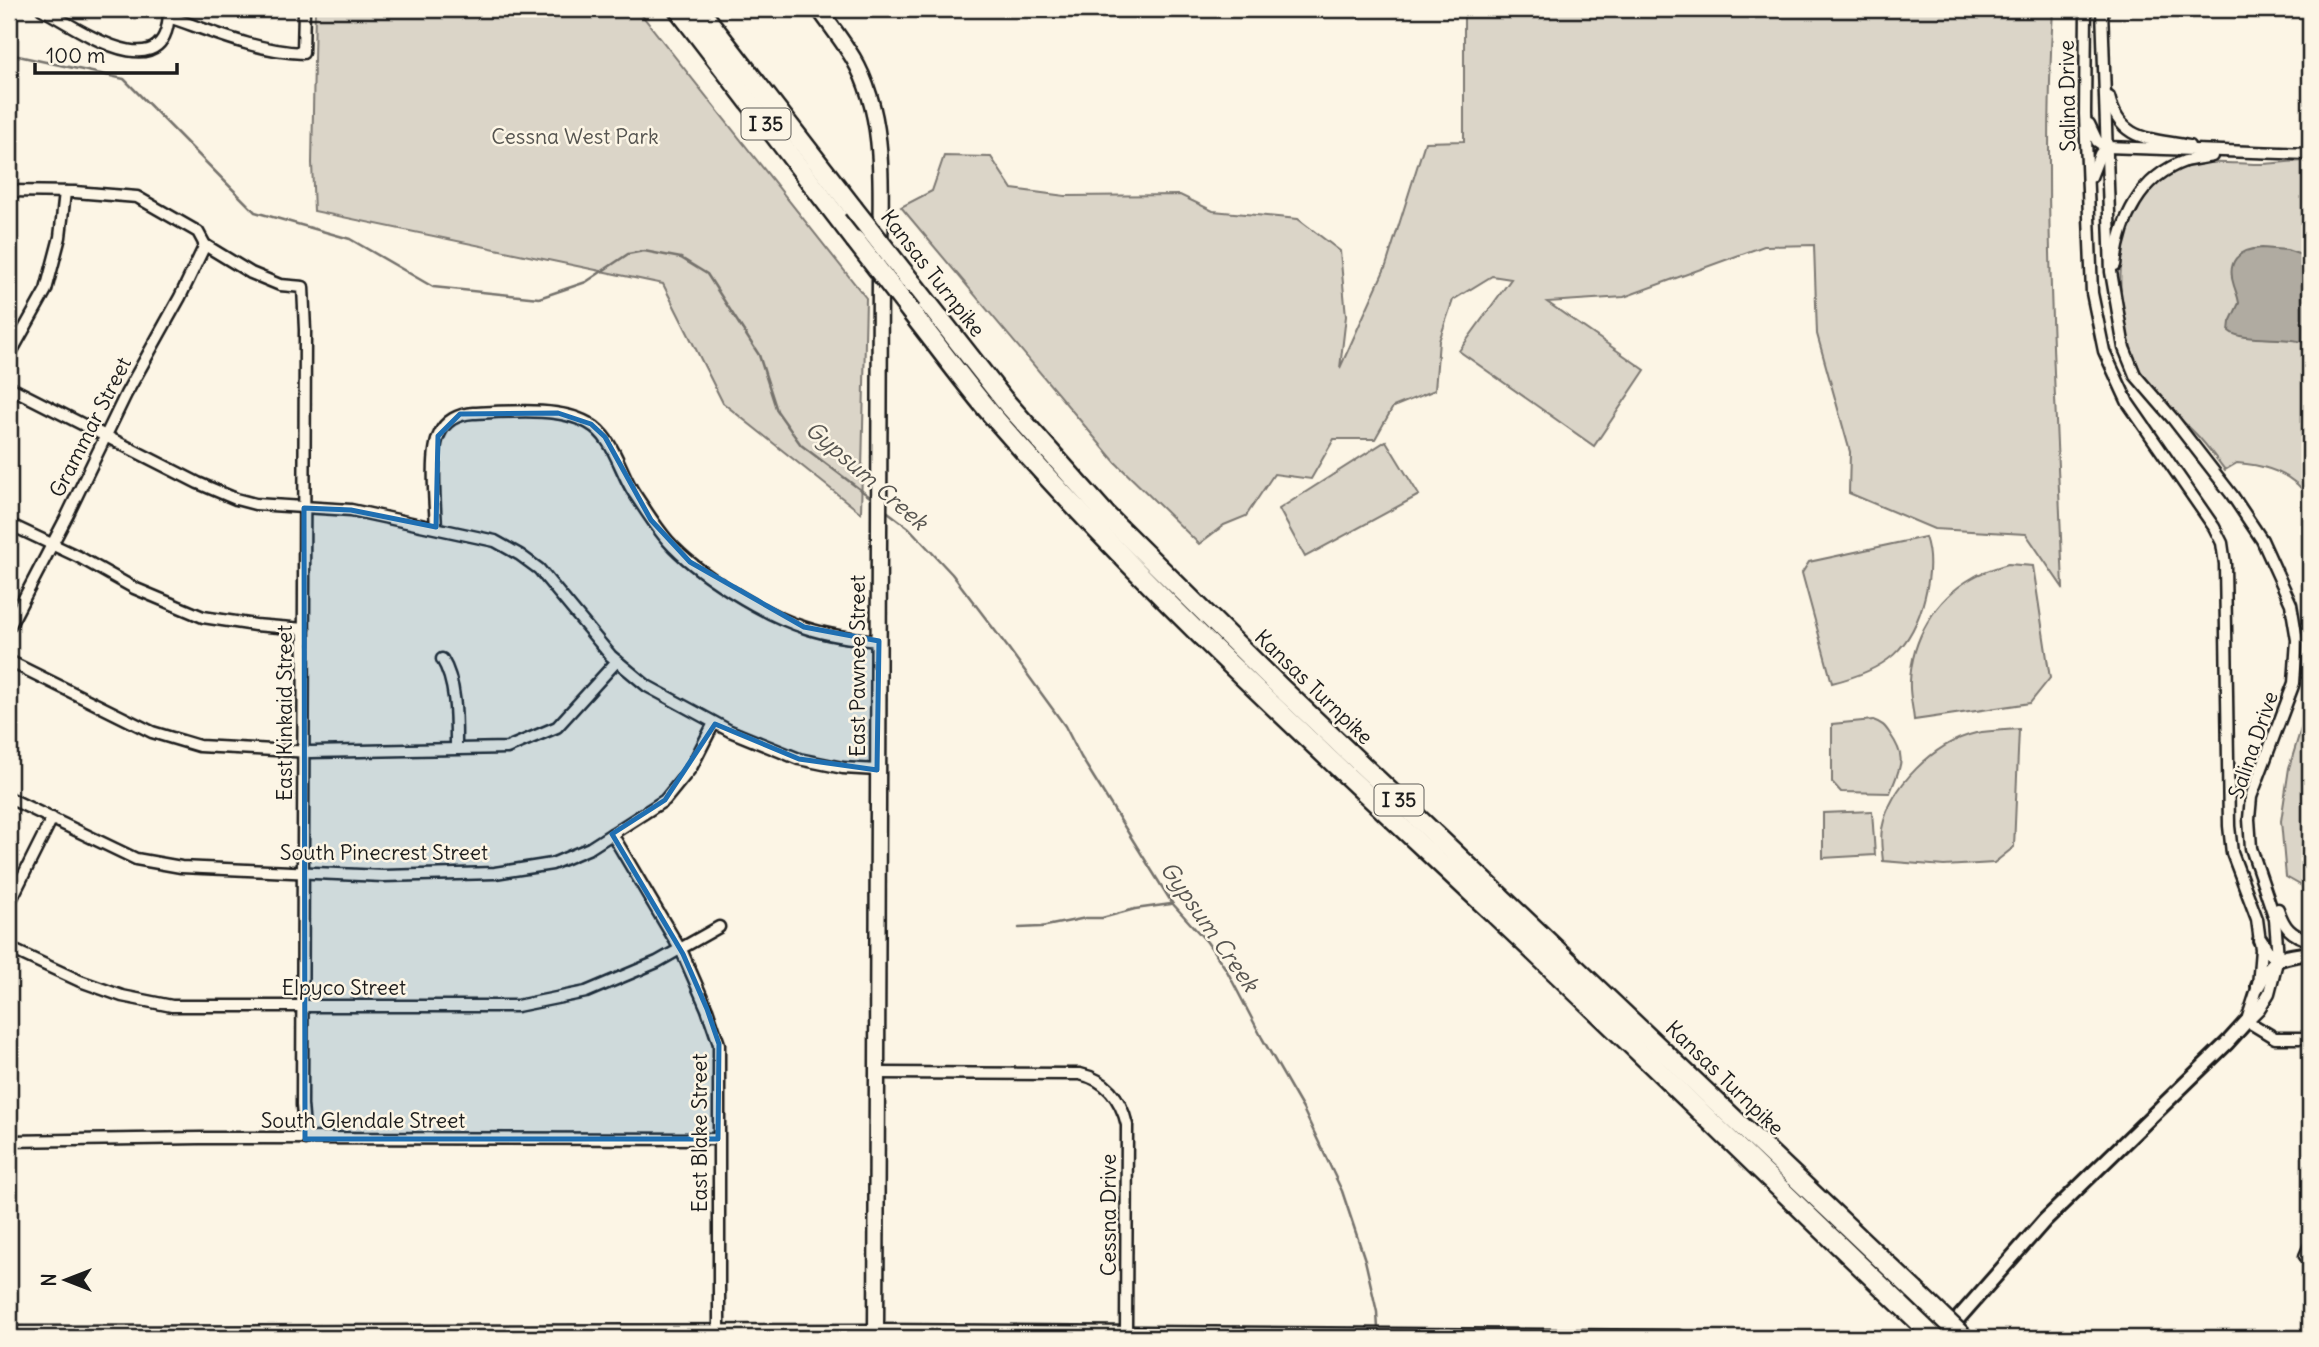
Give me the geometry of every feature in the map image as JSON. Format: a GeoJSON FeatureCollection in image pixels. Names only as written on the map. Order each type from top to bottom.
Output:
{"type":"FeatureCollection","features":[{"type":"Feature","properties":{"kind":"highway","name":"Kansas Turnpike"},"geometry":{"type":"LineString","coordinates":[[678,9],[989,412],[1059,490],[1132,567],[1316,746],[1588,1002],[1936,1338]]}},
{"type":"Feature","properties":{"kind":"highway","name":"Kansas Turnpike"},"geometry":{"type":"LineString","coordinates":[[699,9],[1004,400],[1107,516],[1291,698],[1964,1338]]}},
{"type":"Feature","properties":{"kind":"main road","name":"East Pawnee Street"},"geometry":{"type":"LineString","coordinates":[[819,9],[862,75],[873,110],[881,199],[876,1335]]}},
{"type":"Feature","properties":{"kind":"main road"},"geometry":{"type":"LineString","coordinates":[[9,1334],[297,1336],[719,1333],[1679,1338]]}},
{"type":"Feature","properties":{"kind":"street"},"geometry":{"type":"LineString","coordinates":[[42,9],[112,47],[128,51],[145,51],[155,46],[169,29],[169,13],[239,42],[277,52],[303,53],[304,9]]}},
{"type":"Feature","properties":{"kind":"street","name":"Salina Drive"},"geometry":{"type":"LineString","coordinates":[[2085,9],[2085,114],[2092,293],[2104,351],[2128,404],[2214,527],[2222,543],[2227,588],[2229,826],[2232,853],[2257,919],[2260,940],[2258,986],[2247,1021]]}},
{"type":"Feature","properties":{"kind":"street","name":"Salina Drive"},"geometry":{"type":"LineString","coordinates":[[2102,9],[2113,286],[2124,348],[2135,375],[2232,495],[2262,540],[2291,604],[2297,640],[2294,683],[2251,797],[2251,848],[2275,919],[2278,958],[2269,993],[2247,1021]]}},
{"type":"Feature","properties":{"kind":"street","name":"Salina Drive"},"geometry":{"type":"LineString","coordinates":[[2104,80],[2113,116],[2125,129],[2140,136],[2224,153]]}},
{"type":"Feature","properties":{"kind":"street"},"geometry":{"type":"LineString","coordinates":[[2085,114],[2097,141],[2106,147],[2310,155]]}},
{"type":"Feature","properties":{"kind":"street","name":"Salina Drive"},"geometry":{"type":"LineString","coordinates":[[2089,183],[2100,154],[2106,147]]}},
{"type":"Feature","properties":{"kind":"street"},"geometry":{"type":"LineString","coordinates":[[2113,286],[2122,229],[2139,194],[2150,182],[2172,167],[2187,160],[2224,153]]}},
{"type":"Feature","properties":{"kind":"street"},"geometry":{"type":"LineString","coordinates":[[9,191],[137,197],[198,232],[205,245]]}},
{"type":"Feature","properties":{"kind":"street"},"geometry":{"type":"LineString","coordinates":[[9,356],[46,290],[60,237],[65,192]]}},
{"type":"Feature","properties":{"kind":"street","name":"East Kinkaid Street"},"geometry":{"type":"LineString","coordinates":[[205,245],[251,273],[280,285],[303,287],[306,344],[302,1105],[305,1139]]}},
{"type":"Feature","properties":{"kind":"street","name":"Grammar Street"},"geometry":{"type":"LineString","coordinates":[[9,627],[205,245]]}},
{"type":"Feature","properties":{"kind":"street"},"geometry":{"type":"LineString","coordinates":[[9,387],[198,483],[236,499],[255,504],[351,510],[495,541],[538,569],[617,661],[647,686],[714,723],[799,759],[843,768],[877,770]]}},
{"type":"Feature","properties":{"kind":"street"},"geometry":{"type":"LineString","coordinates":[[436,527],[435,451],[438,436],[447,423],[460,414],[473,413],[558,413],[576,417],[591,424],[605,437],[630,487],[651,520],[690,562],[728,588],[804,628],[849,639],[879,640]]}},
{"type":"Feature","properties":{"kind":"street"},"geometry":{"type":"LineString","coordinates":[[9,524],[134,588],[203,617],[304,629]]}},
{"type":"Feature","properties":{"kind":"street"},"geometry":{"type":"LineString","coordinates":[[442,659],[449,670],[456,724],[456,748]]}},
{"type":"Feature","properties":{"kind":"street"},"geometry":{"type":"LineString","coordinates":[[9,662],[152,732],[199,746],[302,751],[508,748],[557,727],[617,661]]}},
{"type":"Feature","properties":{"kind":"street","name":"South Pinecrest Street"},"geometry":{"type":"LineString","coordinates":[[9,798],[136,859],[181,867],[383,876],[495,873],[552,864],[590,848],[665,800],[691,768],[714,723]]}},
{"type":"Feature","properties":{"kind":"street"},"geometry":{"type":"LineString","coordinates":[[9,904],[52,818]]}},
{"type":"Feature","properties":{"kind":"street","name":"East Blake Street"},"geometry":{"type":"LineString","coordinates":[[612,834],[679,948],[707,1009],[719,1044],[719,1333]]}},
{"type":"Feature","properties":{"kind":"street"},"geometry":{"type":"LineString","coordinates":[[2264,887],[2290,932],[2299,938],[2310,940]]}},
{"type":"Feature","properties":{"kind":"street","name":"Elpyco Street"},"geometry":{"type":"LineString","coordinates":[[9,948],[80,981],[122,996],[172,1006],[517,1006],[586,992],[657,962],[719,928]]}},
{"type":"Feature","properties":{"kind":"street"},"geometry":{"type":"LineString","coordinates":[[2260,940],[2267,951],[2278,958]]}},
{"type":"Feature","properties":{"kind":"street"},"geometry":{"type":"LineString","coordinates":[[2258,986],[2278,958],[2310,953]]}},
{"type":"Feature","properties":{"kind":"street"},"geometry":{"type":"LineString","coordinates":[[1941,1338],[2063,1202],[2247,1021],[2275,1038],[2310,1038]]}},
{"type":"Feature","properties":{"kind":"street","name":"Cessna Drive"},"geometry":{"type":"LineString","coordinates":[[877,1073],[1080,1074],[1093,1077],[1108,1087],[1123,1106],[1127,1125],[1126,1334]]}},
{"type":"Feature","properties":{"kind":"street","name":"South Glendale Street"},"geometry":{"type":"LineString","coordinates":[[9,1141],[718,1139]]}},
{"type":"Feature","properties":{"kind":"street"},"geometry":{"type":"LineString","coordinates":[[2305,1256],[2310,1245]]}},
{"type":"Feature","properties":{"kind":"highlighted area"},"geometry":{"type":"Polygon","coordinates":[[[558,413],[591,424],[605,437],[651,520],[690,562],[804,627],[879,641],[877,770],[799,759],[715,724],[665,800],[612,834],[683,954],[707,1009],[719,1044],[718,1139],[305,1139],[304,508],[351,510],[436,527],[438,436],[460,414],[558,413]]]}},
{"type":"Feature","properties":{"kind":"green space","name":"Cessna West Park"},"geometry":{"type":"Polygon","coordinates":[[[315,9],[637,9],[866,298],[861,513],[723,403],[663,284],[314,211],[312,163],[315,9]]]}},
{"type":"Feature","properties":{"kind":"green space"},"geometry":{"type":"Polygon","coordinates":[[[1464,9],[2053,9],[2049,226],[2063,588],[2026,534],[1934,529],[1849,493],[1850,452],[1817,334],[1814,245],[1764,246],[1624,297],[1547,302],[1645,370],[1594,446],[1459,351],[1511,279],[1492,276],[1453,300],[1439,341],[1435,390],[1393,407],[1375,439],[1334,439],[1311,479],[1274,474],[1246,516],[1224,525],[1199,544],[1115,462],[901,207],[932,191],[944,156],[991,157],[1012,189],[1065,196],[1180,195],[1213,211],[1298,219],[1340,251],[1346,316],[1340,368],[1386,266],[1425,142],[1464,141],[1464,9]]]}},
{"type":"Feature","properties":{"kind":"green space"},"geometry":{"type":"Polygon","coordinates":[[[2310,161],[2310,500],[2304,491],[2279,472],[2237,463],[2225,470],[2199,437],[2157,397],[2138,366],[2128,336],[2122,303],[2121,269],[2126,237],[2138,208],[2156,184],[2183,168],[2210,163],[2310,161]]]}},
{"type":"Feature","properties":{"kind":"green space"},"geometry":{"type":"Polygon","coordinates":[[[1386,441],[1419,495],[1305,557],[1279,509],[1386,441]]]}},
{"type":"Feature","properties":{"kind":"green space"},"geometry":{"type":"Polygon","coordinates":[[[1925,537],[1929,559],[1928,581],[1919,615],[1904,644],[1894,655],[1867,672],[1832,683],[1802,573],[1809,562],[1925,537]]]}},
{"type":"Feature","properties":{"kind":"green space"},"geometry":{"type":"Polygon","coordinates":[[[2008,564],[2033,566],[2050,678],[2030,703],[1914,720],[1910,686],[1912,665],[1915,650],[1928,622],[1947,597],[1959,587],[1981,573],[2008,564]]]}},
{"type":"Feature","properties":{"kind":"green space"},"geometry":{"type":"Polygon","coordinates":[[[2310,699],[2310,887],[2302,886],[2286,877],[2281,821],[2289,768],[2310,699]]]}},
{"type":"Feature","properties":{"kind":"green space"},"geometry":{"type":"Polygon","coordinates":[[[1873,720],[1886,729],[1896,743],[1901,757],[1890,793],[1841,792],[1832,782],[1832,724],[1873,720]]]}},
{"type":"Feature","properties":{"kind":"green space"},"geometry":{"type":"Polygon","coordinates":[[[2019,729],[2014,847],[1994,863],[1944,866],[1883,861],[1881,833],[1887,813],[1894,797],[1916,769],[1930,756],[1960,738],[1981,732],[2019,729]]]}},
{"type":"Feature","properties":{"kind":"green space"},"geometry":{"type":"Polygon","coordinates":[[[1872,811],[1875,855],[1823,858],[1823,813],[1872,811]]]}},
{"type":"Feature","properties":{"kind":"shaded area"},"geometry":{"type":"Polygon","coordinates":[[[2262,248],[2287,250],[2310,258],[2310,344],[2244,337],[2229,331],[2239,303],[2232,278],[2233,264],[2240,254],[2262,248]]]}},
{"type":"Feature","properties":{"kind":"waterway","name":"Gypsum Creek"},"geometry":{"type":"LineString","coordinates":[[9,54],[124,79],[255,212],[350,239],[433,287],[539,298],[586,282],[628,254],[644,251],[681,258],[707,274],[759,355],[777,411],[801,445],[874,500]]}},
{"type":"Feature","properties":{"kind":"waterway","name":"Gypsum Creek"},"geometry":{"type":"LineString","coordinates":[[884,509],[909,528],[952,574],[1009,649],[1065,726],[1081,757],[1172,903],[1207,942],[1226,969],[1303,1109],[1342,1191],[1365,1260],[1377,1312],[1378,1329]]}},
{"type":"Feature","properties":{"kind":"waterway"},"geometry":{"type":"LineString","coordinates":[[1019,928],[1102,918],[1135,909],[1171,904]]}}]}
